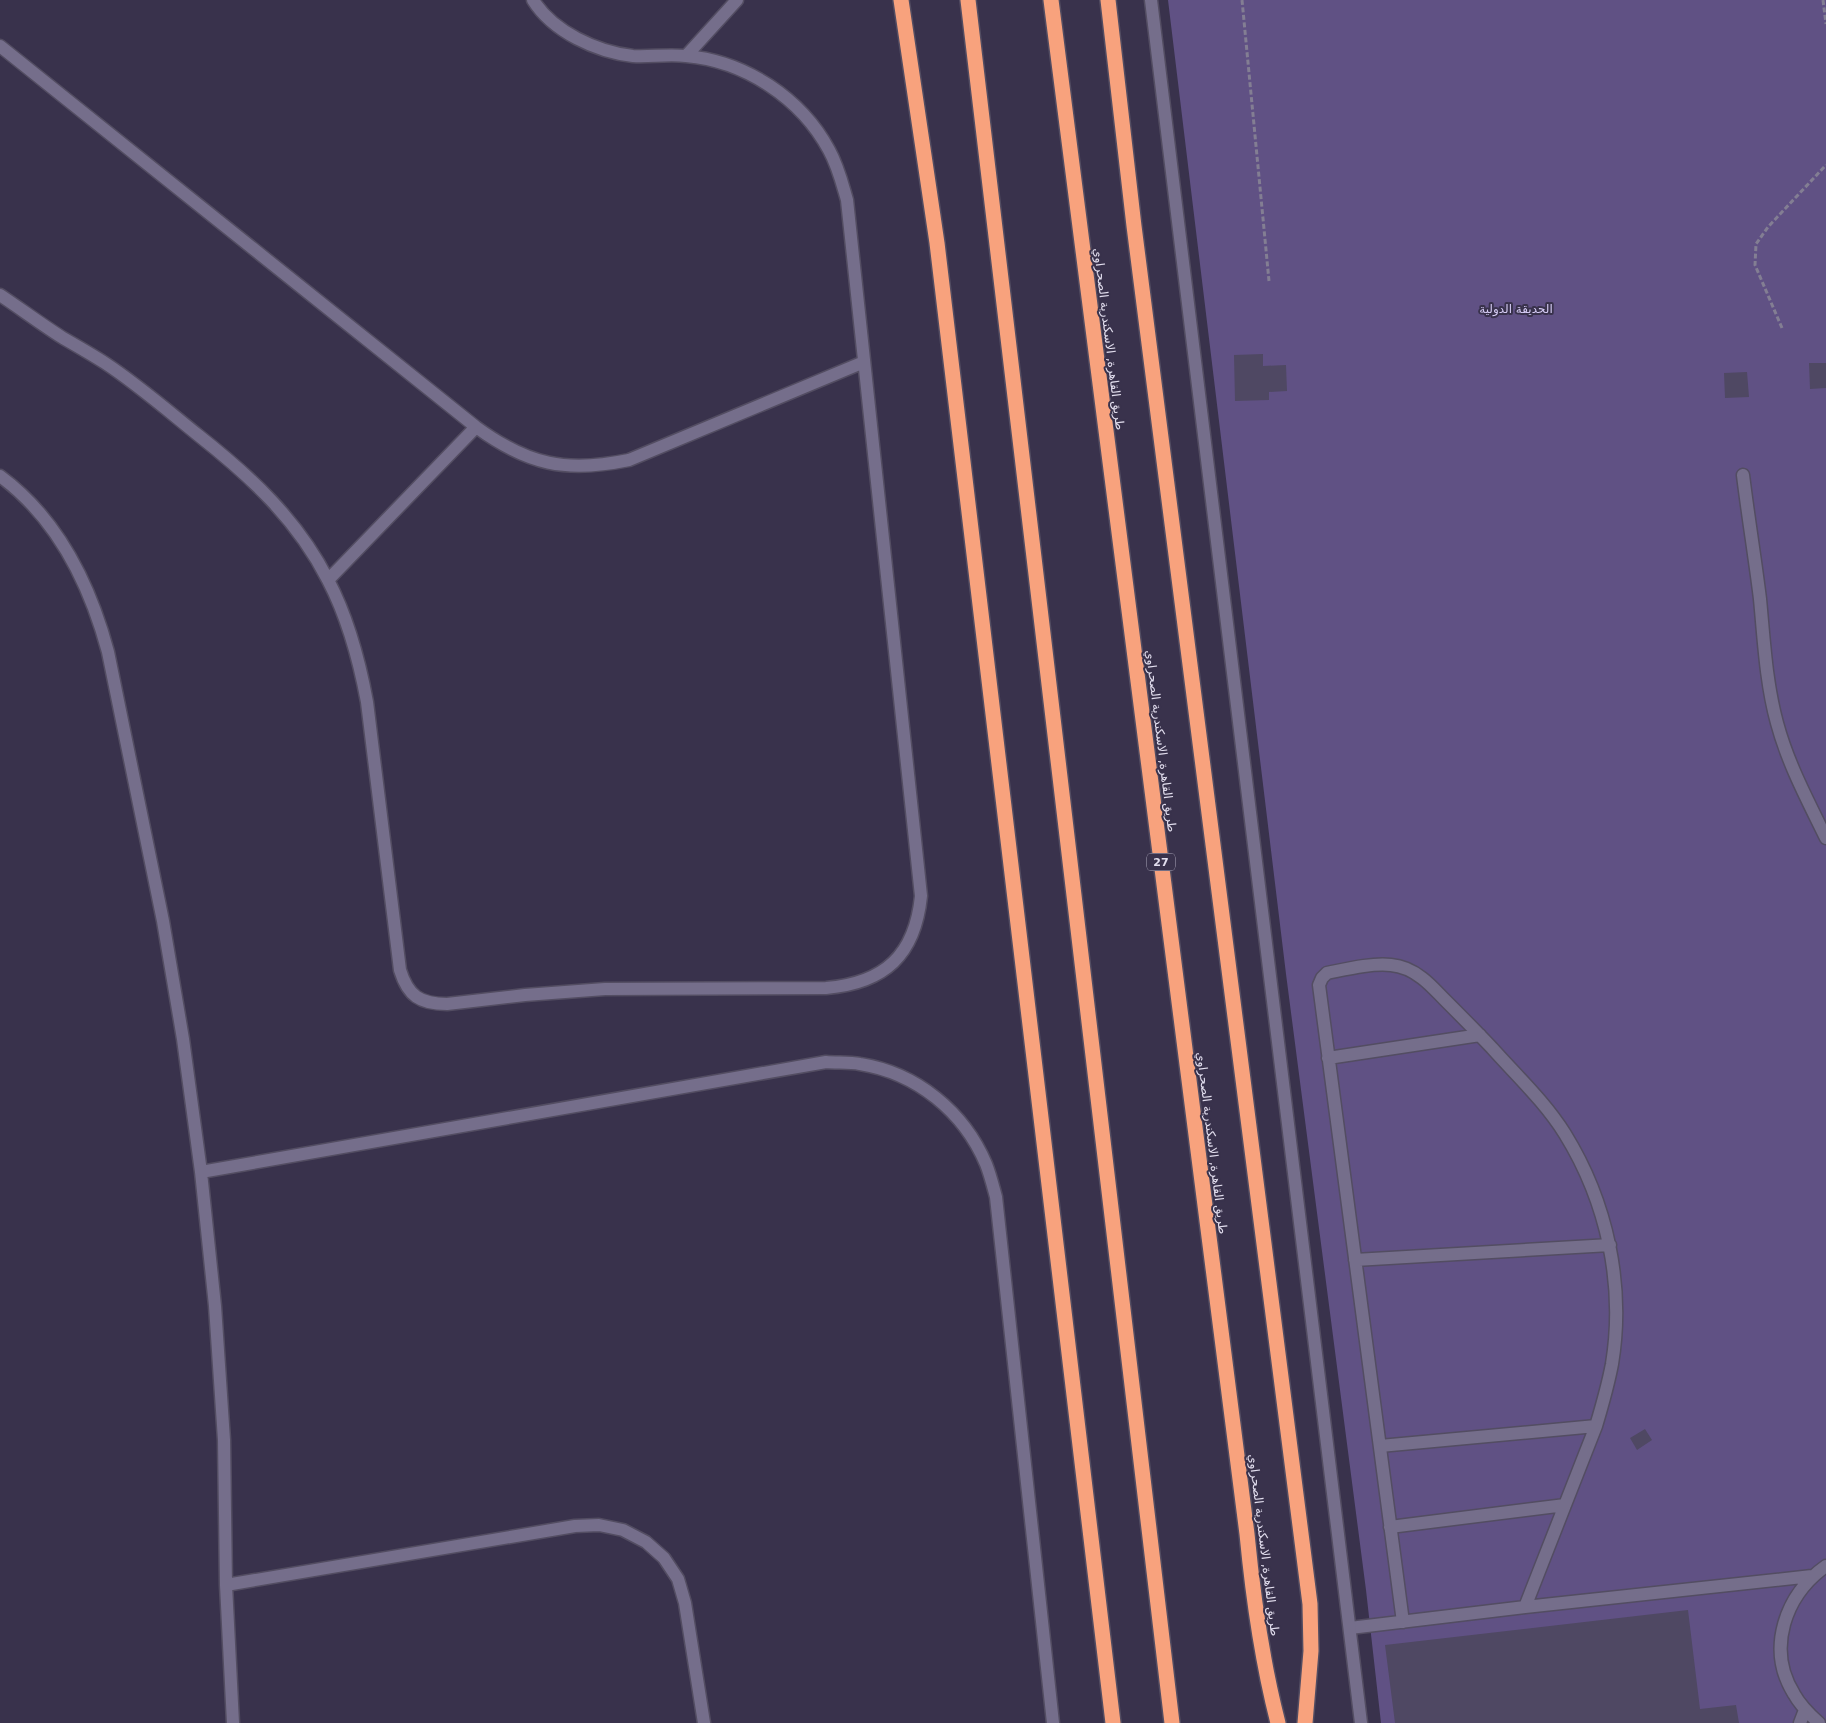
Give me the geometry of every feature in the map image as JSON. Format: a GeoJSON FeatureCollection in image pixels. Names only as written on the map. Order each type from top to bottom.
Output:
{"type":"FeatureCollection","features":[{"type":"Feature","properties":{"kind":"highway"},"geometry":{"type":"LineString","coordinates":[[901,0],[937,243],[1112,1723]]}},
{"type":"Feature","properties":{"kind":"highway"},"geometry":{"type":"LineString","coordinates":[[968,0],[1172,1723]]}},
{"type":"Feature","properties":{"kind":"highway","name":"طريق القاهرة, الاسكندرية الصحراوي"},"geometry":{"type":"LineString","coordinates":[[1051,0],[1240,1474],[1253,1593],[1263,1653],[1278,1723]]}},
{"type":"Feature","properties":{"kind":"highway"},"geometry":{"type":"LineString","coordinates":[[1108,0],[1134,226],[1310,1604],[1310,1651],[1305,1723]]}},
{"type":"Feature","properties":{"kind":"street"},"geometry":{"type":"LineString","coordinates":[[0,295],[62,337],[105,363],[149,395],[254,482],[282,512],[328,580],[345,619],[359,660],[367,702],[400,970],[404,982],[411,993],[422,1001],[434,1004],[447,1004],[525,995],[605,989],[826,988],[847,986],[868,980],[886,970],[901,955],[919,917],[921,896],[847,200],[840,174],[829,150],[815,128],[803,114],[777,90],[755,76],[733,66],[686,56],[633,56],[605,51],[579,40],[555,24],[533,0]]}},
{"type":"Feature","properties":{"kind":"street"},"geometry":{"type":"LineString","coordinates":[[686,56],[737,0]]}},
{"type":"Feature","properties":{"kind":"street"},"geometry":{"type":"LineString","coordinates":[[1151,0],[1361,1723]]}},
{"type":"Feature","properties":{"kind":"street"},"geometry":{"type":"LineString","coordinates":[[0,46],[476,427],[500,445],[524,456],[576,467],[603,466],[629,460],[864,362]]}},
{"type":"Feature","properties":{"kind":"street"},"geometry":{"type":"LineString","coordinates":[[328,580],[476,427]]}},
{"type":"Feature","properties":{"kind":"street"},"geometry":{"type":"LineString","coordinates":[[1743,475],[1770,694],[1786,754],[1826,838]]}},
{"type":"Feature","properties":{"kind":"street"},"geometry":{"type":"LineString","coordinates":[[0,476],[28,502],[51,528],[70,556],[86,586],[99,618],[108,652],[162,921],[183,1039],[202,1172],[215,1306],[224,1440],[226,1585],[233,1723]]}},
{"type":"Feature","properties":{"kind":"street"},"geometry":{"type":"LineString","coordinates":[[1403,1622],[1319,984],[1327,973],[1343,970],[1384,965],[1407,968],[1424,979],[1480,1035],[1542,1102],[1565,1134],[1587,1176],[1599,1206],[1610,1244],[1616,1284],[1616,1324],[1612,1364],[1596,1426],[1525,1607]]}},
{"type":"Feature","properties":{"kind":"street"},"geometry":{"type":"LineString","coordinates":[[1328,1058],[1480,1035]]}},
{"type":"Feature","properties":{"kind":"street"},"geometry":{"type":"LineString","coordinates":[[202,1172],[826,1062],[860,1064],[893,1072],[923,1087],[949,1108],[971,1134],[986,1165],[996,1197],[1053,1723]]}},
{"type":"Feature","properties":{"kind":"street"},"geometry":{"type":"LineString","coordinates":[[1355,1260],[1610,1244]]}},
{"type":"Feature","properties":{"kind":"street"},"geometry":{"type":"LineString","coordinates":[[1380,1446],[1596,1426]]}},
{"type":"Feature","properties":{"kind":"street"},"geometry":{"type":"LineString","coordinates":[[1390,1527],[1565,1505]]}},
{"type":"Feature","properties":{"kind":"street"},"geometry":{"type":"LineString","coordinates":[[226,1585],[575,1526],[599,1525],[624,1530],[646,1542],[664,1558],[678,1579],[685,1603],[704,1723]]}},
{"type":"Feature","properties":{"kind":"street"},"geometry":{"type":"LineString","coordinates":[[1819,1723],[1805,1710],[1793,1693],[1785,1673],[1781,1652],[1782,1631],[1788,1610],[1798,1592],[1812,1576],[1826,1566]]}},
{"type":"Feature","properties":{"kind":"street"},"geometry":{"type":"LineString","coordinates":[[1350,1628],[1812,1576]]}},
{"type":"Feature","properties":{"kind":"street"},"geometry":{"type":"LineString","coordinates":[[1800,1723],[1805,1710]]}},
{"type":"Feature","properties":{"kind":"path"},"geometry":{"type":"LineString","coordinates":[[1242,0],[1269,281]]}},
{"type":"Feature","properties":{"kind":"path"},"geometry":{"type":"LineString","coordinates":[[1823,0],[1826,24]]}},
{"type":"Feature","properties":{"kind":"path"},"geometry":{"type":"LineString","coordinates":[[1782,328],[1755,265],[1756,244],[1768,227],[1826,165]]}},
{"type":"Feature","properties":{"kind":"green space","name":"الحديقة الدولية"},"geometry":{"type":"Polygon","coordinates":[[[1168,0],[1826,0],[1826,1723],[1381,1723],[1366,1590],[1286,974],[1168,0]]]}},
{"type":"Feature","properties":{"kind":"building"},"geometry":{"type":"Polygon","coordinates":[[[1263,354],[1263,366],[1286,365],[1287,391],[1269,392],[1269,400],[1235,401],[1234,355],[1263,354]]]}},
{"type":"Feature","properties":{"kind":"building"},"geometry":{"type":"Polygon","coordinates":[[[1809,363],[1826,363],[1826,388],[1810,389],[1809,363]]]}},
{"type":"Feature","properties":{"kind":"building"},"geometry":{"type":"Polygon","coordinates":[[[1747,372],[1749,397],[1725,398],[1724,373],[1747,372]]]}},
{"type":"Feature","properties":{"kind":"building"},"geometry":{"type":"Polygon","coordinates":[[[1645,1429],[1652,1440],[1637,1450],[1630,1438],[1645,1429]]]}},
{"type":"Feature","properties":{"kind":"building"},"geometry":{"type":"Polygon","coordinates":[[[1688,1610],[1700,1709],[1736,1705],[1739,1723],[1395,1723],[1385,1645],[1688,1610]]]}}]}
